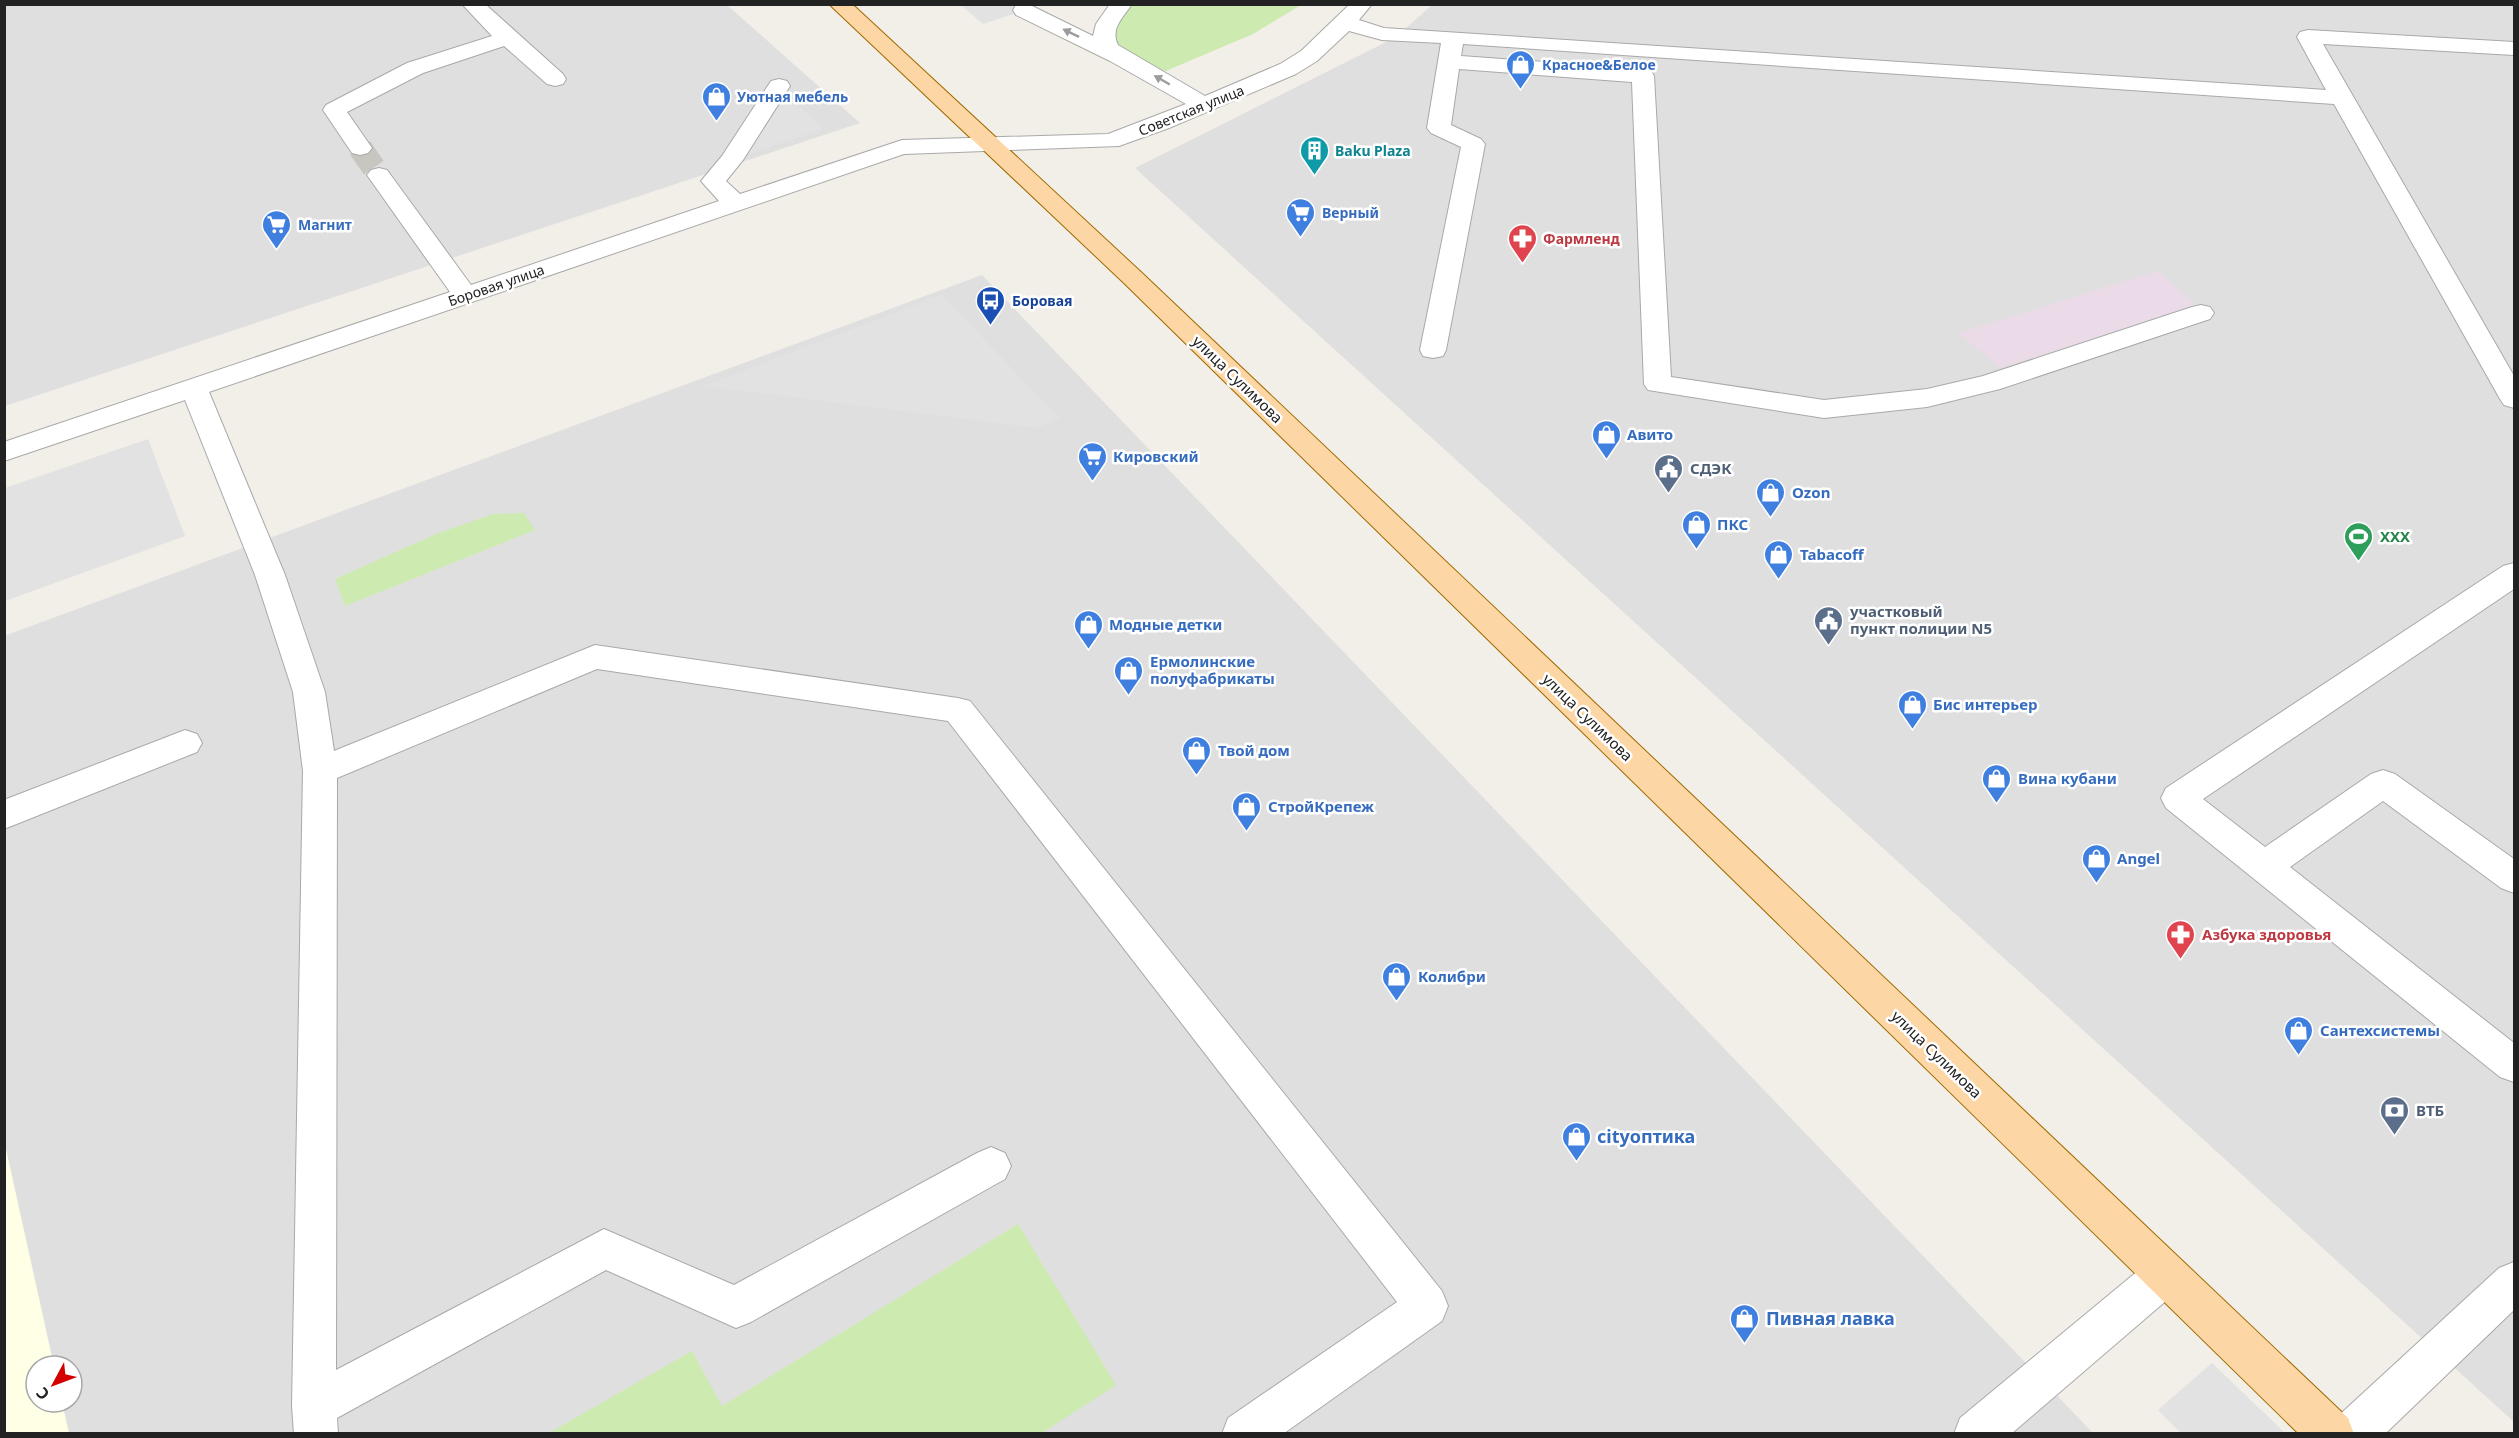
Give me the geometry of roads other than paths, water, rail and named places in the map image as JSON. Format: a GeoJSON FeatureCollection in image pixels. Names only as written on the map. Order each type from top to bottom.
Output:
{"type":"FeatureCollection","features":[{"type":"Feature","properties":{"kind":"main road","name":"улица Сулимова"},"geometry":{"type":"LineString","coordinates":[[839,4],[1150,295],[2332,1434]]}},
{"type":"Feature","properties":{"kind":"street"},"geometry":{"type":"LineString","coordinates":[[472,4],[555,79]]}},
{"type":"Feature","properties":{"kind":"street"},"geometry":{"type":"LineString","coordinates":[[1122,4],[1104,29],[1104,39],[1108,50],[1205,105]]}},
{"type":"Feature","properties":{"kind":"street","name":"Советская улица"},"geometry":{"type":"LineString","coordinates":[[992,146],[1111,141],[1205,105],[1288,69],[1309,56],[1346,23],[1362,4]]}},
{"type":"Feature","properties":{"kind":"street"},"geometry":{"type":"LineString","coordinates":[[1024,10],[1118,56]]}},
{"type":"Feature","properties":{"kind":"street"},"geometry":{"type":"LineString","coordinates":[[1346,23],[1382,34],[2342,98]]}},
{"type":"Feature","properties":{"kind":"street"},"geometry":{"type":"LineString","coordinates":[[2514,48],[2308,37],[2514,399]]}},
{"type":"Feature","properties":{"kind":"street"},"geometry":{"type":"LineString","coordinates":[[360,148],[334,110],[415,68],[507,38]]}},
{"type":"Feature","properties":{"kind":"street"},"geometry":{"type":"LineString","coordinates":[[1433,350],[1473,144],[1439,128],[1453,38]]}},
{"type":"Feature","properties":{"kind":"street"},"geometry":{"type":"LineString","coordinates":[[1450,62],[1643,76],[1658,384],[1824,409],[1927,398],[1990,383],[2202,313]]}},
{"type":"Feature","properties":{"kind":"street"},"geometry":{"type":"LineString","coordinates":[[735,203],[713,181],[731,160],[779,86]]}},
{"type":"Feature","properties":{"kind":"street","name":"Боровая улица"},"geometry":{"type":"LineString","coordinates":[[4,452],[902,147],[992,146]]}},
{"type":"Feature","properties":{"kind":"street"},"geometry":{"type":"LineString","coordinates":[[380,175],[465,295]]}},
{"type":"Feature","properties":{"kind":"street"},"geometry":{"type":"LineString","coordinates":[[194,389],[270,575],[309,692],[320,771],[315,1420]]}},
{"type":"Feature","properties":{"kind":"street"},"geometry":{"type":"LineString","coordinates":[[2514,574],[2178,798],[2514,1065]]}},
{"type":"Feature","properties":{"kind":"street"},"geometry":{"type":"LineString","coordinates":[[320,771],[595,657],[958,710],[1427,1306],[1244,1434]]}},
{"type":"Feature","properties":{"kind":"street"},"geometry":{"type":"LineString","coordinates":[[4,815],[185,743]]}},
{"type":"Feature","properties":{"kind":"street"},"geometry":{"type":"LineString","coordinates":[[2264,866],[2383,783],[2514,878]]}},
{"type":"Feature","properties":{"kind":"street"},"geometry":{"type":"LineString","coordinates":[[315,1420],[406,1354],[604,1249],[736,1307],[991,1166]]}},
{"type":"Feature","properties":{"kind":"street"},"geometry":{"type":"LineString","coordinates":[[1976,1434],[2166,1274]]}},
{"type":"Feature","properties":{"kind":"street"},"geometry":{"type":"LineString","coordinates":[[2352,1434],[2514,1282]]}},
{"type":"Feature","properties":{"kind":"tunnel"},"geometry":{"type":"LineString","coordinates":[[360,148],[379,175]]}},
{"type":"Feature","properties":{"kind":"place","name":"Красное&Белое"},"geometry":{"type":"Point","coordinates":[1521,90]}},
{"type":"Feature","properties":{"kind":"place","name":"Уютная мебель"},"geometry":{"type":"Point","coordinates":[716,122]}},
{"type":"Feature","properties":{"kind":"place","name":"Baku Plaza"},"geometry":{"type":"Point","coordinates":[1314,176]}},
{"type":"Feature","properties":{"kind":"place","name":"Верный"},"geometry":{"type":"Point","coordinates":[1301,238]}},
{"type":"Feature","properties":{"kind":"place","name":"Магнит"},"geometry":{"type":"Point","coordinates":[277,250]}},
{"type":"Feature","properties":{"kind":"place","name":"Фармленд"},"geometry":{"type":"Point","coordinates":[1522,264]}},
{"type":"Feature","properties":{"kind":"place","name":"Боровая"},"geometry":{"type":"Point","coordinates":[991,326]}},
{"type":"Feature","properties":{"kind":"place","name":"Авито"},"geometry":{"type":"Point","coordinates":[1606,460]}},
{"type":"Feature","properties":{"kind":"place","name":"Кировский"},"geometry":{"type":"Point","coordinates":[1092,482]}},
{"type":"Feature","properties":{"kind":"place","name":"СДЭК"},"geometry":{"type":"Point","coordinates":[1669,494]}},
{"type":"Feature","properties":{"kind":"place","name":"Ozon"},"geometry":{"type":"Point","coordinates":[1771,518]}},
{"type":"Feature","properties":{"kind":"place","name":"ПКС"},"geometry":{"type":"Point","coordinates":[1696,550]}},
{"type":"Feature","properties":{"kind":"place","name":"XXX"},"geometry":{"type":"Point","coordinates":[2359,562]}},
{"type":"Feature","properties":{"kind":"place","name":"Tabacoff"},"geometry":{"type":"Point","coordinates":[1779,580]}},
{"type":"Feature","properties":{"kind":"place","name":"участковый пункт полиции N5"},"geometry":{"type":"Point","coordinates":[1829,646]}},
{"type":"Feature","properties":{"kind":"place","name":"Модные детки"},"geometry":{"type":"Point","coordinates":[1088,650]}},
{"type":"Feature","properties":{"kind":"place","name":"Ермолинские полуфабрикаты"},"geometry":{"type":"Point","coordinates":[1129,696]}},
{"type":"Feature","properties":{"kind":"place","name":"Бис интерьер"},"geometry":{"type":"Point","coordinates":[1912,730]}},
{"type":"Feature","properties":{"kind":"place","name":"Твой дом"},"geometry":{"type":"Point","coordinates":[1197,776]}},
{"type":"Feature","properties":{"kind":"place","name":"Вина кубани"},"geometry":{"type":"Point","coordinates":[1997,804]}},
{"type":"Feature","properties":{"kind":"place","name":"СтройКрепеж"},"geometry":{"type":"Point","coordinates":[1247,832]}},
{"type":"Feature","properties":{"kind":"place","name":"Angel"},"geometry":{"type":"Point","coordinates":[2096,884]}},
{"type":"Feature","properties":{"kind":"place","name":"Азбука здоровья"},"geometry":{"type":"Point","coordinates":[2181,960]}},
{"type":"Feature","properties":{"kind":"place","name":"Колибри"},"geometry":{"type":"Point","coordinates":[1397,1002]}},
{"type":"Feature","properties":{"kind":"place","name":"Сантехсистемы"},"geometry":{"type":"Point","coordinates":[2299,1056]}},
{"type":"Feature","properties":{"kind":"place","name":"ВТБ"},"geometry":{"type":"Point","coordinates":[2395,1136]}},
{"type":"Feature","properties":{"kind":"place","name":"cityоптика"},"geometry":{"type":"Point","coordinates":[1576,1162]}},
{"type":"Feature","properties":{"kind":"place","name":"Пивная лавка"},"geometry":{"type":"Point","coordinates":[1745,1344]}}]}
